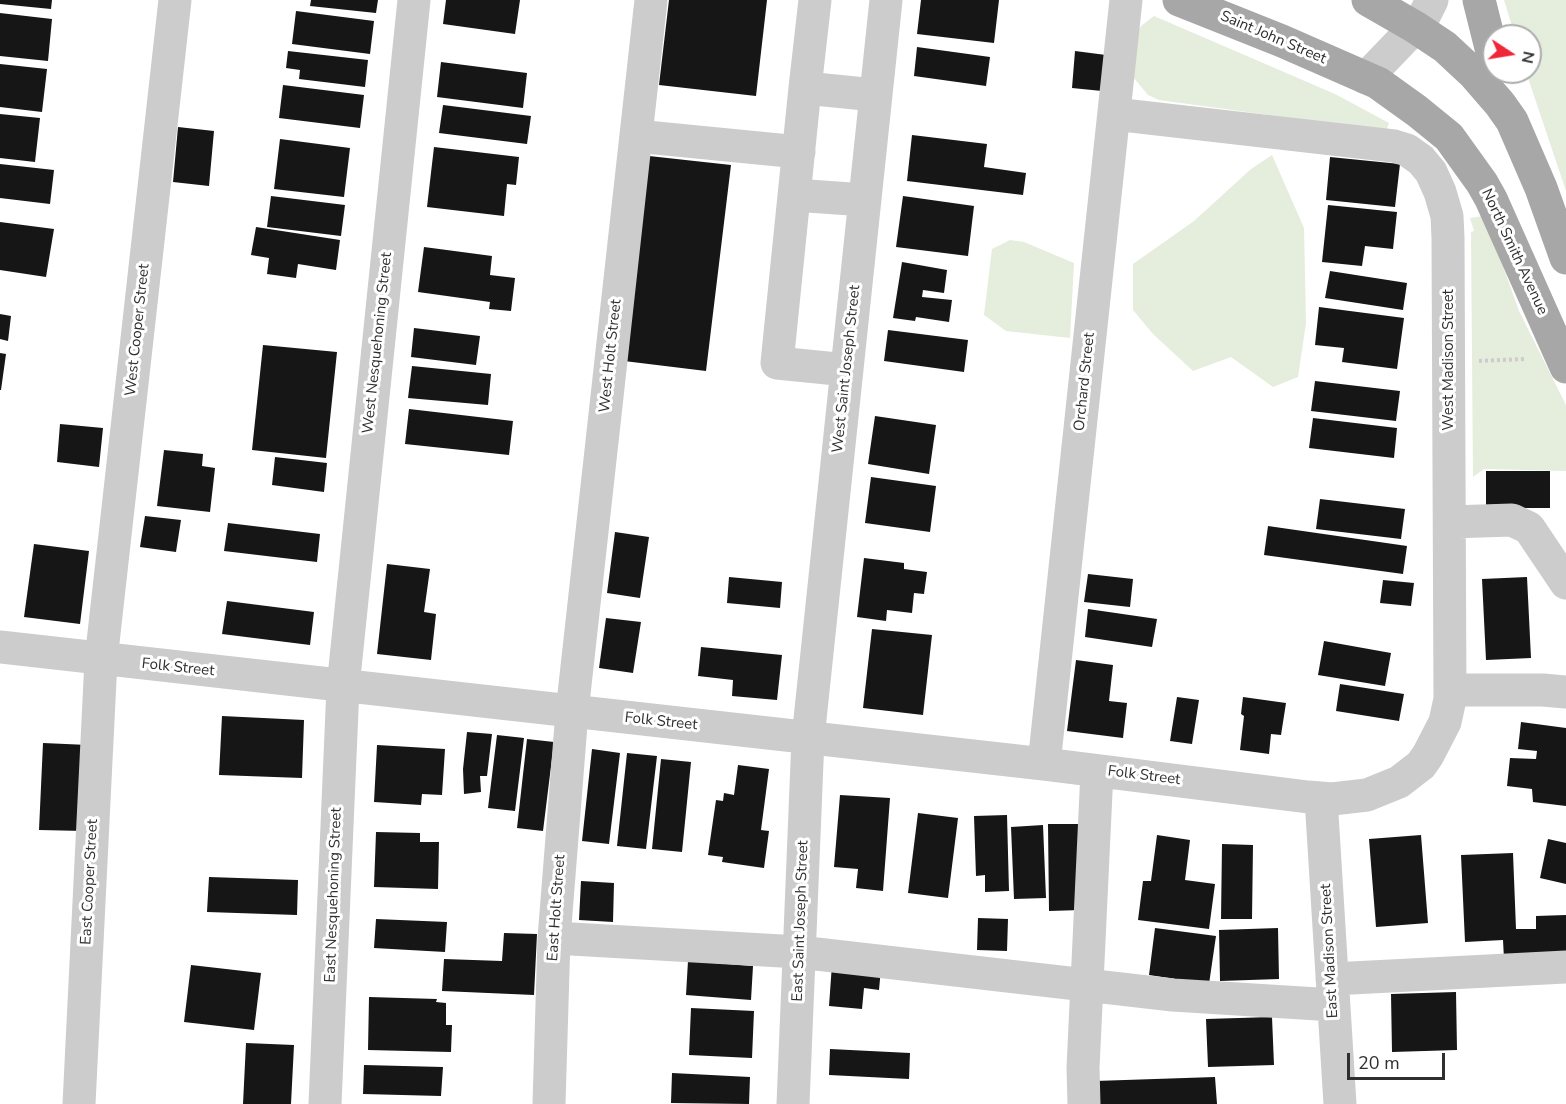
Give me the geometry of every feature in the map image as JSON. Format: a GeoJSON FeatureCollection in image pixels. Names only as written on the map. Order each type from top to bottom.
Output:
{"type":"FeatureCollection","features":[{"type":"Feature","properties":{"kind":"main road","name":"Saint John Street"},"geometry":{"type":"LineString","coordinates":[[1179,0],[1282,41],[1366,78]]}},
{"type":"Feature","properties":{"kind":"main road"},"geometry":{"type":"LineString","coordinates":[[1368,0],[1424,14],[1445,47],[1474,74],[1512,121]]}},
{"type":"Feature","properties":{"kind":"main road"},"geometry":{"type":"LineString","coordinates":[[1479,0],[1485,24]]}},
{"type":"Feature","properties":{"kind":"main road","name":"North Smith Avenue"},"geometry":{"type":"LineString","coordinates":[[1366,78],[1391,92],[1449,137],[1482,183],[1566,367]]}},
{"type":"Feature","properties":{"kind":"main road"},"geometry":{"type":"LineString","coordinates":[[1501,84],[1512,121],[1541,188],[1566,258]]}},
{"type":"Feature","properties":{"kind":"street","name":"West Cooper Street"},"geometry":{"type":"LineString","coordinates":[[102,660],[175,0]]}},
{"type":"Feature","properties":{"kind":"street","name":"West Nesquehoning Street"},"geometry":{"type":"LineString","coordinates":[[343,687],[414,0]]}},
{"type":"Feature","properties":{"kind":"street","name":"West Holt Street"},"geometry":{"type":"LineString","coordinates":[[572,712],[651,0]]}},
{"type":"Feature","properties":{"kind":"street"},"geometry":{"type":"LineString","coordinates":[[815,0],[777,363],[847,370]]}},
{"type":"Feature","properties":{"kind":"street","name":"West Saint Joseph Street"},"geometry":{"type":"LineString","coordinates":[[808,738],[886,0]]}},
{"type":"Feature","properties":{"kind":"street","name":"Orchard Street"},"geometry":{"type":"LineString","coordinates":[[1044,764],[1126,0]]}},
{"type":"Feature","properties":{"kind":"street"},"geometry":{"type":"LineString","coordinates":[[1366,78],[1424,14]]}},
{"type":"Feature","properties":{"kind":"street"},"geometry":{"type":"LineString","coordinates":[[805,88],[875,95]]}},
{"type":"Feature","properties":{"kind":"street","name":"West Madison Street"},"geometry":{"type":"LineString","coordinates":[[1114,114],[1394,146],[1414,154],[1421,160],[1431,172],[1444,204],[1447,216],[1449,362],[1450,690],[1448,711],[1440,734],[1428,755],[1413,772],[1399,782],[1367,795],[1321,798]]}},
{"type":"Feature","properties":{"kind":"street"},"geometry":{"type":"LineString","coordinates":[[636,136],[799,152]]}},
{"type":"Feature","properties":{"kind":"street"},"geometry":{"type":"LineString","coordinates":[[794,195],[864,200]]}},
{"type":"Feature","properties":{"kind":"street"},"geometry":{"type":"LineString","coordinates":[[1450,522],[1512,520],[1529,528],[1566,583]]}},
{"type":"Feature","properties":{"kind":"street","name":"Folk Street"},"geometry":{"type":"LineString","coordinates":[[0,647],[1044,764],[1321,798]]}},
{"type":"Feature","properties":{"kind":"street","name":"East Cooper Street"},"geometry":{"type":"LineString","coordinates":[[79,1104],[102,660]]}},
{"type":"Feature","properties":{"kind":"street","name":"East Nesquehoning Street"},"geometry":{"type":"LineString","coordinates":[[325,1104],[343,687]]}},
{"type":"Feature","properties":{"kind":"street"},"geometry":{"type":"LineString","coordinates":[[1450,690],[1566,692]]}},
{"type":"Feature","properties":{"kind":"street","name":"East Holt Street"},"geometry":{"type":"LineString","coordinates":[[549,1104],[554,938],[572,712]]}},
{"type":"Feature","properties":{"kind":"street","name":"East Saint Joseph Street"},"geometry":{"type":"LineString","coordinates":[[794,1104],[808,738]]}},
{"type":"Feature","properties":{"kind":"street"},"geometry":{"type":"LineString","coordinates":[[1084,1104],[1083,1068],[1097,771]]}},
{"type":"Feature","properties":{"kind":"street","name":"East Madison Street"},"geometry":{"type":"LineString","coordinates":[[1321,798],[1340,1104]]}},
{"type":"Feature","properties":{"kind":"street"},"geometry":{"type":"LineString","coordinates":[[554,938],[799,952],[1173,995],[1333,992],[1566,967]]}},
{"type":"Feature","properties":{"kind":"path"},"geometry":{"type":"LineString","coordinates":[[1449,362],[1527,359]]}},
{"type":"Feature","properties":{"kind":"green space"},"geometry":{"type":"Polygon","coordinates":[[[1504,0],[1566,0],[1566,191],[1530,84],[1542,84],[1542,24],[1511,24],[1504,0]]]}},
{"type":"Feature","properties":{"kind":"green space"},"geometry":{"type":"Polygon","coordinates":[[[1154,16],[1335,94],[1389,123],[1386,131],[1159,100],[1148,95],[1133,77],[1135,36],[1141,26],[1154,16]]]}},
{"type":"Feature","properties":{"kind":"green space"},"geometry":{"type":"Polygon","coordinates":[[[1272,155],[1304,228],[1306,323],[1298,377],[1273,387],[1231,357],[1193,371],[1153,334],[1133,310],[1133,264],[1194,221],[1251,169],[1272,155]]]}},
{"type":"Feature","properties":{"kind":"green space"},"geometry":{"type":"Polygon","coordinates":[[[1483,216],[1519,311],[1566,405],[1566,471],[1484,469],[1473,477],[1471,232],[1474,231],[1470,218],[1483,216]]]}},
{"type":"Feature","properties":{"kind":"green space"},"geometry":{"type":"Polygon","coordinates":[[[1010,240],[1024,242],[1074,263],[1070,338],[1006,331],[984,315],[992,249],[1010,240]]]}},
{"type":"Feature","properties":{"kind":"building"},"geometry":{"type":"Polygon","coordinates":[[[0,0],[52,0],[51,9],[0,4],[0,0]]]}},
{"type":"Feature","properties":{"kind":"building"},"geometry":{"type":"Polygon","coordinates":[[[311,0],[378,0],[376,13],[310,6],[311,0]]]}},
{"type":"Feature","properties":{"kind":"building"},"geometry":{"type":"Polygon","coordinates":[[[446,0],[520,0],[515,34],[443,24],[446,0]]]}},
{"type":"Feature","properties":{"kind":"building"},"geometry":{"type":"Polygon","coordinates":[[[669,0],[767,0],[756,96],[659,85],[669,0]]]}},
{"type":"Feature","properties":{"kind":"building"},"geometry":{"type":"Polygon","coordinates":[[[921,0],[999,0],[994,43],[917,34],[921,0]]]}},
{"type":"Feature","properties":{"kind":"building"},"geometry":{"type":"Polygon","coordinates":[[[296,11],[374,21],[370,54],[292,44],[296,11]]]}},
{"type":"Feature","properties":{"kind":"building"},"geometry":{"type":"Polygon","coordinates":[[[0,13],[52,19],[48,61],[0,56],[0,13]]]}},
{"type":"Feature","properties":{"kind":"building"},"geometry":{"type":"Polygon","coordinates":[[[917,47],[990,57],[986,86],[914,76],[917,47]]]}},
{"type":"Feature","properties":{"kind":"building"},"geometry":{"type":"Polygon","coordinates":[[[288,51],[368,60],[365,87],[299,79],[300,70],[286,68],[288,51]]]}},
{"type":"Feature","properties":{"kind":"building"},"geometry":{"type":"Polygon","coordinates":[[[1075,51],[1106,55],[1102,91],[1072,88],[1075,51]]]}},
{"type":"Feature","properties":{"kind":"building"},"geometry":{"type":"Polygon","coordinates":[[[441,62],[527,73],[523,108],[437,97],[441,62]]]}},
{"type":"Feature","properties":{"kind":"building"},"geometry":{"type":"Polygon","coordinates":[[[0,64],[47,69],[42,112],[0,107],[0,64]]]}},
{"type":"Feature","properties":{"kind":"building"},"geometry":{"type":"Polygon","coordinates":[[[283,85],[364,95],[360,128],[279,118],[283,85]]]}},
{"type":"Feature","properties":{"kind":"building"},"geometry":{"type":"Polygon","coordinates":[[[443,105],[531,116],[527,144],[439,133],[443,105]]]}},
{"type":"Feature","properties":{"kind":"building"},"geometry":{"type":"Polygon","coordinates":[[[0,114],[40,118],[35,162],[0,158],[0,114]]]}},
{"type":"Feature","properties":{"kind":"building"},"geometry":{"type":"Polygon","coordinates":[[[178,127],[214,131],[209,186],[173,182],[178,127]]]}},
{"type":"Feature","properties":{"kind":"building"},"geometry":{"type":"Polygon","coordinates":[[[912,135],[987,144],[984,167],[1026,173],[1023,195],[907,181],[912,135]]]}},
{"type":"Feature","properties":{"kind":"building"},"geometry":{"type":"Polygon","coordinates":[[[280,139],[350,148],[344,197],[274,189],[280,139]]]}},
{"type":"Feature","properties":{"kind":"building"},"geometry":{"type":"Polygon","coordinates":[[[434,147],[519,157],[516,185],[507,184],[504,216],[427,207],[434,147]]]}},
{"type":"Feature","properties":{"kind":"building"},"geometry":{"type":"Polygon","coordinates":[[[649,156],[731,165],[706,371],[624,361],[649,156]]]}},
{"type":"Feature","properties":{"kind":"building"},"geometry":{"type":"Polygon","coordinates":[[[1330,157],[1400,164],[1395,207],[1326,200],[1330,157]]]}},
{"type":"Feature","properties":{"kind":"building"},"geometry":{"type":"Polygon","coordinates":[[[0,164],[54,170],[50,204],[0,198],[0,164]]]}},
{"type":"Feature","properties":{"kind":"building"},"geometry":{"type":"Polygon","coordinates":[[[271,196],[345,205],[341,236],[267,227],[271,196]]]}},
{"type":"Feature","properties":{"kind":"building"},"geometry":{"type":"Polygon","coordinates":[[[903,196],[974,206],[968,256],[896,247],[903,196]]]}},
{"type":"Feature","properties":{"kind":"building"},"geometry":{"type":"Polygon","coordinates":[[[1328,205],[1397,212],[1393,249],[1365,246],[1362,266],[1322,262],[1328,205]]]}},
{"type":"Feature","properties":{"kind":"building"},"geometry":{"type":"Polygon","coordinates":[[[0,222],[54,229],[46,277],[0,270],[0,222]]]}},
{"type":"Feature","properties":{"kind":"building"},"geometry":{"type":"Polygon","coordinates":[[[256,227],[340,240],[336,270],[298,264],[296,278],[267,274],[269,258],[251,255],[256,227]]]}},
{"type":"Feature","properties":{"kind":"building"},"geometry":{"type":"Polygon","coordinates":[[[424,247],[492,256],[490,275],[515,278],[511,311],[489,309],[490,302],[418,292],[424,247]]]}},
{"type":"Feature","properties":{"kind":"building"},"geometry":{"type":"Polygon","coordinates":[[[902,262],[947,270],[944,293],[923,290],[922,297],[952,300],[949,322],[916,317],[915,321],[893,318],[902,262]]]}},
{"type":"Feature","properties":{"kind":"building"},"geometry":{"type":"Polygon","coordinates":[[[1330,271],[1407,283],[1403,310],[1325,298],[1330,271]]]}},
{"type":"Feature","properties":{"kind":"building"},"geometry":{"type":"Polygon","coordinates":[[[1319,307],[1404,318],[1397,369],[1342,362],[1344,348],[1315,345],[1319,307]]]}},
{"type":"Feature","properties":{"kind":"building"},"geometry":{"type":"Polygon","coordinates":[[[0,314],[11,316],[8,341],[0,339],[0,314]]]}},
{"type":"Feature","properties":{"kind":"building"},"geometry":{"type":"Polygon","coordinates":[[[414,328],[480,336],[476,365],[411,357],[414,328]]]}},
{"type":"Feature","properties":{"kind":"building"},"geometry":{"type":"Polygon","coordinates":[[[888,330],[968,340],[964,372],[884,361],[888,330]]]}},
{"type":"Feature","properties":{"kind":"building"},"geometry":{"type":"Polygon","coordinates":[[[263,345],[337,352],[326,458],[252,450],[263,345]]]}},
{"type":"Feature","properties":{"kind":"building"},"geometry":{"type":"Polygon","coordinates":[[[0,353],[6,354],[1,390],[0,390],[0,353]]]}},
{"type":"Feature","properties":{"kind":"building"},"geometry":{"type":"Polygon","coordinates":[[[412,366],[491,374],[488,405],[408,398],[412,366]]]}},
{"type":"Feature","properties":{"kind":"building"},"geometry":{"type":"Polygon","coordinates":[[[1315,381],[1400,391],[1396,421],[1311,411],[1315,381]]]}},
{"type":"Feature","properties":{"kind":"building"},"geometry":{"type":"Polygon","coordinates":[[[409,409],[513,421],[509,455],[405,444],[409,409]]]}},
{"type":"Feature","properties":{"kind":"building"},"geometry":{"type":"Polygon","coordinates":[[[875,416],[936,425],[929,474],[868,464],[875,416]]]}},
{"type":"Feature","properties":{"kind":"building"},"geometry":{"type":"Polygon","coordinates":[[[1313,418],[1397,428],[1394,458],[1309,448],[1313,418]]]}},
{"type":"Feature","properties":{"kind":"building"},"geometry":{"type":"Polygon","coordinates":[[[60,424],[103,428],[99,467],[57,462],[60,424]]]}},
{"type":"Feature","properties":{"kind":"building"},"geometry":{"type":"Polygon","coordinates":[[[164,450],[203,454],[202,466],[215,468],[210,512],[157,506],[164,450]]]}},
{"type":"Feature","properties":{"kind":"building"},"geometry":{"type":"Polygon","coordinates":[[[275,457],[327,463],[324,492],[272,485],[275,457]]]}},
{"type":"Feature","properties":{"kind":"building"},"geometry":{"type":"Polygon","coordinates":[[[1486,471],[1550,471],[1550,508],[1486,508],[1486,471]]]}},
{"type":"Feature","properties":{"kind":"building"},"geometry":{"type":"Polygon","coordinates":[[[871,477],[936,486],[930,532],[865,523],[871,477]]]}},
{"type":"Feature","properties":{"kind":"building"},"geometry":{"type":"Polygon","coordinates":[[[1320,499],[1405,509],[1401,539],[1316,529],[1320,499]]]}},
{"type":"Feature","properties":{"kind":"building"},"geometry":{"type":"Polygon","coordinates":[[[145,516],[181,520],[176,552],[140,547],[145,516]]]}},
{"type":"Feature","properties":{"kind":"building"},"geometry":{"type":"Polygon","coordinates":[[[228,523],[320,534],[317,562],[224,551],[228,523]]]}},
{"type":"Feature","properties":{"kind":"building"},"geometry":{"type":"Polygon","coordinates":[[[1268,526],[1407,546],[1403,574],[1264,555],[1268,526]]]}},
{"type":"Feature","properties":{"kind":"building"},"geometry":{"type":"Polygon","coordinates":[[[615,532],[649,537],[640,598],[607,593],[615,532]]]}},
{"type":"Feature","properties":{"kind":"building"},"geometry":{"type":"Polygon","coordinates":[[[34,544],[89,551],[80,624],[24,617],[34,544]]]}},
{"type":"Feature","properties":{"kind":"building"},"geometry":{"type":"Polygon","coordinates":[[[864,558],[904,563],[904,569],[927,572],[924,594],[914,593],[912,613],[887,610],[886,621],[857,617],[864,558]]]}},
{"type":"Feature","properties":{"kind":"building"},"geometry":{"type":"Polygon","coordinates":[[[387,564],[430,569],[424,612],[436,614],[431,660],[377,654],[387,564]]]}},
{"type":"Feature","properties":{"kind":"building"},"geometry":{"type":"Polygon","coordinates":[[[1088,574],[1133,579],[1130,607],[1084,602],[1088,574]]]}},
{"type":"Feature","properties":{"kind":"building"},"geometry":{"type":"Polygon","coordinates":[[[729,577],[782,582],[780,608],[727,603],[729,577]]]}},
{"type":"Feature","properties":{"kind":"building"},"geometry":{"type":"Polygon","coordinates":[[[1527,577],[1531,658],[1486,660],[1482,579],[1527,577]]]}},
{"type":"Feature","properties":{"kind":"building"},"geometry":{"type":"Polygon","coordinates":[[[1383,580],[1414,583],[1411,606],[1380,603],[1383,580]]]}},
{"type":"Feature","properties":{"kind":"building"},"geometry":{"type":"Polygon","coordinates":[[[227,601],[314,612],[310,645],[222,634],[227,601]]]}},
{"type":"Feature","properties":{"kind":"building"},"geometry":{"type":"Polygon","coordinates":[[[1088,609],[1157,619],[1152,647],[1085,637],[1088,609]]]}},
{"type":"Feature","properties":{"kind":"building"},"geometry":{"type":"Polygon","coordinates":[[[606,618],[641,622],[633,673],[599,668],[606,618]]]}},
{"type":"Feature","properties":{"kind":"building"},"geometry":{"type":"Polygon","coordinates":[[[872,629],[932,635],[923,715],[863,708],[872,629]]]}},
{"type":"Feature","properties":{"kind":"building"},"geometry":{"type":"Polygon","coordinates":[[[1324,641],[1391,653],[1385,686],[1318,675],[1324,641]]]}},
{"type":"Feature","properties":{"kind":"building"},"geometry":{"type":"Polygon","coordinates":[[[701,647],[782,655],[777,700],[732,696],[733,680],[698,676],[701,647]]]}},
{"type":"Feature","properties":{"kind":"building"},"geometry":{"type":"Polygon","coordinates":[[[1076,660],[1113,665],[1109,701],[1127,703],[1123,738],[1067,731],[1076,660]]]}},
{"type":"Feature","properties":{"kind":"building"},"geometry":{"type":"Polygon","coordinates":[[[1340,684],[1404,694],[1399,721],[1336,711],[1340,684]]]}},
{"type":"Feature","properties":{"kind":"building"},"geometry":{"type":"Polygon","coordinates":[[[1177,697],[1199,700],[1192,744],[1170,741],[1177,697]]]}},
{"type":"Feature","properties":{"kind":"building"},"geometry":{"type":"Polygon","coordinates":[[[1243,697],[1286,703],[1281,735],[1271,734],[1269,754],[1240,750],[1244,716],[1241,714],[1243,697]]]}},
{"type":"Feature","properties":{"kind":"building"},"geometry":{"type":"Polygon","coordinates":[[[222,716],[304,720],[302,778],[219,775],[222,716]]]}},
{"type":"Feature","properties":{"kind":"building"},"geometry":{"type":"Polygon","coordinates":[[[1521,722],[1566,728],[1566,806],[1533,802],[1532,789],[1507,786],[1510,758],[1536,759],[1537,751],[1518,749],[1521,722]]]}},
{"type":"Feature","properties":{"kind":"building"},"geometry":{"type":"Polygon","coordinates":[[[467,732],[492,734],[487,776],[480,776],[481,792],[464,794],[463,769],[467,732]]]}},
{"type":"Feature","properties":{"kind":"building"},"geometry":{"type":"Polygon","coordinates":[[[497,735],[524,738],[515,811],[488,808],[497,735]]]}},
{"type":"Feature","properties":{"kind":"building"},"geometry":{"type":"Polygon","coordinates":[[[527,739],[554,742],[543,831],[517,828],[527,739]]]}},
{"type":"Feature","properties":{"kind":"building"},"geometry":{"type":"Polygon","coordinates":[[[43,743],[88,745],[84,831],[39,830],[43,743]]]}},
{"type":"Feature","properties":{"kind":"building"},"geometry":{"type":"Polygon","coordinates":[[[377,745],[445,749],[442,795],[422,794],[421,805],[374,802],[377,745]]]}},
{"type":"Feature","properties":{"kind":"building"},"geometry":{"type":"Polygon","coordinates":[[[592,749],[620,753],[609,844],[582,841],[592,749]]]}},
{"type":"Feature","properties":{"kind":"building"},"geometry":{"type":"Polygon","coordinates":[[[627,753],[657,756],[646,849],[617,846],[627,753]]]}},
{"type":"Feature","properties":{"kind":"building"},"geometry":{"type":"Polygon","coordinates":[[[661,759],[691,762],[682,852],[652,849],[661,759]]]}},
{"type":"Feature","properties":{"kind":"building"},"geometry":{"type":"Polygon","coordinates":[[[738,765],[769,769],[761,830],[769,831],[764,868],[722,862],[723,857],[708,855],[716,800],[723,801],[724,793],[734,795],[738,765]]]}},
{"type":"Feature","properties":{"kind":"building"},"geometry":{"type":"Polygon","coordinates":[[[840,795],[890,798],[883,891],[856,888],[858,869],[834,867],[840,795]]]}},
{"type":"Feature","properties":{"kind":"building"},"geometry":{"type":"Polygon","coordinates":[[[918,813],[958,818],[948,898],[908,893],[918,813]]]}},
{"type":"Feature","properties":{"kind":"building"},"geometry":{"type":"Polygon","coordinates":[[[1007,815],[1009,891],[985,892],[985,875],[976,876],[974,816],[1007,815]]]}},
{"type":"Feature","properties":{"kind":"building"},"geometry":{"type":"Polygon","coordinates":[[[1048,824],[1080,824],[1081,910],[1049,911],[1048,824]]]}},
{"type":"Feature","properties":{"kind":"building"},"geometry":{"type":"Polygon","coordinates":[[[1043,825],[1046,898],[1014,899],[1011,827],[1043,825]]]}},
{"type":"Feature","properties":{"kind":"building"},"geometry":{"type":"Polygon","coordinates":[[[376,832],[420,833],[420,842],[439,842],[438,889],[374,887],[376,832]]]}},
{"type":"Feature","properties":{"kind":"building"},"geometry":{"type":"Polygon","coordinates":[[[1157,835],[1190,840],[1185,880],[1215,884],[1209,929],[1138,920],[1143,881],[1151,881],[1157,835]]]}},
{"type":"Feature","properties":{"kind":"building"},"geometry":{"type":"Polygon","coordinates":[[[1421,835],[1428,923],[1376,927],[1369,839],[1421,835]]]}},
{"type":"Feature","properties":{"kind":"building"},"geometry":{"type":"Polygon","coordinates":[[[1548,839],[1566,843],[1566,884],[1540,878],[1548,839]]]}},
{"type":"Feature","properties":{"kind":"building"},"geometry":{"type":"Polygon","coordinates":[[[1222,844],[1253,845],[1252,919],[1221,919],[1222,844]]]}},
{"type":"Feature","properties":{"kind":"building"},"geometry":{"type":"Polygon","coordinates":[[[1513,853],[1516,929],[1536,929],[1536,916],[1566,915],[1566,953],[1504,959],[1503,940],[1465,942],[1461,855],[1513,853]]]}},
{"type":"Feature","properties":{"kind":"building"},"geometry":{"type":"Polygon","coordinates":[[[209,877],[298,880],[297,915],[207,912],[209,877]]]}},
{"type":"Feature","properties":{"kind":"building"},"geometry":{"type":"Polygon","coordinates":[[[581,881],[614,883],[613,922],[579,920],[581,881]]]}},
{"type":"Feature","properties":{"kind":"building"},"geometry":{"type":"Polygon","coordinates":[[[978,918],[1008,919],[1007,951],[977,950],[978,918]]]}},
{"type":"Feature","properties":{"kind":"building"},"geometry":{"type":"Polygon","coordinates":[[[376,919],[447,922],[445,952],[374,948],[376,919]]]}},
{"type":"Feature","properties":{"kind":"building"},"geometry":{"type":"Polygon","coordinates":[[[1155,928],[1216,936],[1209,984],[1149,975],[1155,928]]]}},
{"type":"Feature","properties":{"kind":"building"},"geometry":{"type":"Polygon","coordinates":[[[1278,928],[1279,979],[1220,981],[1219,930],[1278,928]]]}},
{"type":"Feature","properties":{"kind":"building"},"geometry":{"type":"Polygon","coordinates":[[[504,933],[537,934],[534,995],[442,991],[444,959],[502,961],[504,933]]]}},
{"type":"Feature","properties":{"kind":"building"},"geometry":{"type":"Polygon","coordinates":[[[688,961],[753,966],[751,1000],[686,995],[688,961]]]}},
{"type":"Feature","properties":{"kind":"building"},"geometry":{"type":"Polygon","coordinates":[[[832,964],[881,968],[879,990],[864,988],[862,1009],[829,1006],[832,964]]]}},
{"type":"Feature","properties":{"kind":"building"},"geometry":{"type":"Polygon","coordinates":[[[191,965],[261,973],[254,1030],[184,1022],[191,965]]]}},
{"type":"Feature","properties":{"kind":"building"},"geometry":{"type":"Polygon","coordinates":[[[1456,992],[1457,1050],[1392,1052],[1391,994],[1456,992]]]}},
{"type":"Feature","properties":{"kind":"building"},"geometry":{"type":"Polygon","coordinates":[[[369,997],[437,999],[436,1002],[446,1003],[446,1025],[452,1025],[451,1052],[368,1050],[369,997]]]}},
{"type":"Feature","properties":{"kind":"building"},"geometry":{"type":"Polygon","coordinates":[[[691,1008],[754,1011],[752,1058],[689,1055],[691,1008]]]}},
{"type":"Feature","properties":{"kind":"building"},"geometry":{"type":"Polygon","coordinates":[[[1272,1017],[1274,1065],[1208,1067],[1206,1019],[1272,1017]]]}},
{"type":"Feature","properties":{"kind":"building"},"geometry":{"type":"Polygon","coordinates":[[[246,1043],[294,1045],[291,1104],[243,1104],[246,1043]]]}},
{"type":"Feature","properties":{"kind":"building"},"geometry":{"type":"Polygon","coordinates":[[[830,1049],[910,1053],[909,1079],[829,1075],[830,1049]]]}},
{"type":"Feature","properties":{"kind":"building"},"geometry":{"type":"Polygon","coordinates":[[[364,1065],[443,1067],[441,1096],[363,1094],[364,1065]]]}},
{"type":"Feature","properties":{"kind":"building"},"geometry":{"type":"Polygon","coordinates":[[[672,1073],[750,1077],[749,1104],[671,1103],[672,1073]]]}},
{"type":"Feature","properties":{"kind":"building"},"geometry":{"type":"Polygon","coordinates":[[[1215,1077],[1217,1104],[1096,1104],[1095,1081],[1215,1077]]]}}]}
